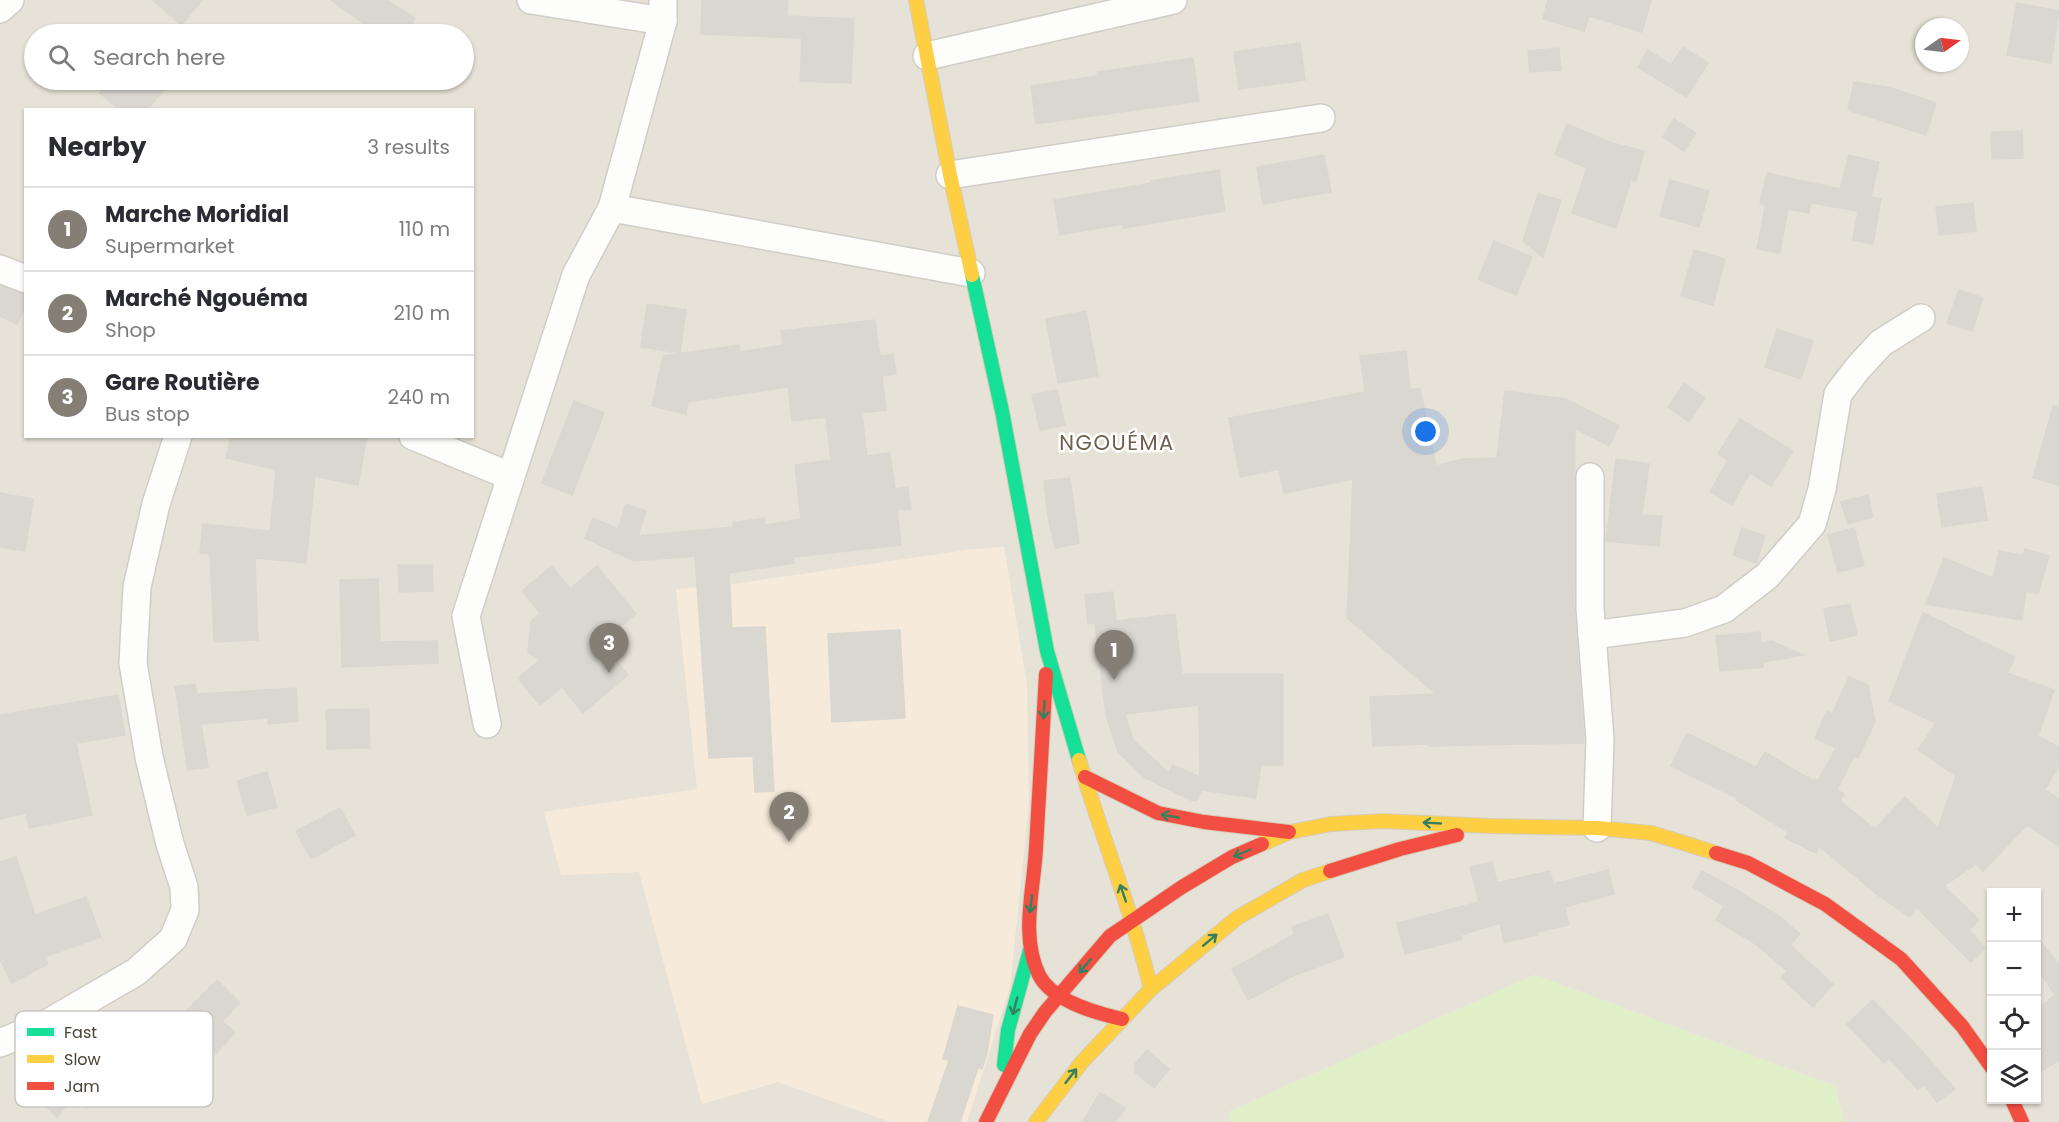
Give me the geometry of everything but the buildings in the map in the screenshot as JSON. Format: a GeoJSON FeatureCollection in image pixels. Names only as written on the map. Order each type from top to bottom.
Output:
{"type":"FeatureCollection","features":[{"type":"Feature","properties":{"kind":"main road"},"geometry":{"type":"LineString","coordinates":[[916,0],[950,175],[1002,411],[1047,651],[1097,819],[1133,920],[1151,989]]}},
{"type":"Feature","properties":{"kind":"main road"},"geometry":{"type":"LineString","coordinates":[[1002,1088],[1008,1030],[1030,950],[1029,923],[1035,868],[1047,651]]}},
{"type":"Feature","properties":{"kind":"main road"},"geometry":{"type":"LineString","coordinates":[[1085,777],[1158,813],[1204,822],[1290,832]]}},
{"type":"Feature","properties":{"kind":"main road"},"geometry":{"type":"LineString","coordinates":[[986,1122],[1030,1034],[1059,995],[1110,936],[1182,887],[1232,857],[1290,832],[1331,824],[1383,821],[1597,828],[1652,833],[1748,863],[1825,904],[1901,959],[1962,1026],[1987,1061]]}},
{"type":"Feature","properties":{"kind":"main road"},"geometry":{"type":"LineString","coordinates":[[1036,1122],[1082,1062],[1151,989],[1237,918],[1303,880],[1400,849],[1490,826]]}},
{"type":"Feature","properties":{"kind":"main road"},"geometry":{"type":"LineString","coordinates":[[1030,950],[1040,977],[1059,995],[1089,1011],[1122,1019]]}},
{"type":"Feature","properties":{"kind":"main road"},"geometry":{"type":"LineString","coordinates":[[2014,1104],[2022,1122]]}},
{"type":"Feature","properties":{"kind":"street"},"geometry":{"type":"LineString","coordinates":[[0,9],[10,0]]}},
{"type":"Feature","properties":{"kind":"street"},"geometry":{"type":"LineString","coordinates":[[487,724],[466,616],[576,275],[612,208],[663,11],[531,0]]}},
{"type":"Feature","properties":{"kind":"street"},"geometry":{"type":"LineString","coordinates":[[927,56],[1173,0]]}},
{"type":"Feature","properties":{"kind":"street"},"geometry":{"type":"LineString","coordinates":[[950,175],[1321,118]]}},
{"type":"Feature","properties":{"kind":"street"},"geometry":{"type":"LineString","coordinates":[[612,208],[972,273]]}},
{"type":"Feature","properties":{"kind":"street"},"geometry":{"type":"LineString","coordinates":[[0,269],[24,278]]}},
{"type":"Feature","properties":{"kind":"street"},"geometry":{"type":"LineString","coordinates":[[1592,635],[1685,623],[1724,609],[1767,576],[1812,524],[1822,489],[1838,394],[1881,343],[1921,318]]}},
{"type":"Feature","properties":{"kind":"street"},"geometry":{"type":"LineString","coordinates":[[69,1011],[136,972],[173,939],[185,910],[184,887],[170,844],[148,757],[133,663],[137,587],[156,504],[177,438]]}},
{"type":"Feature","properties":{"kind":"street"},"geometry":{"type":"LineString","coordinates":[[418,438],[510,476]]}},
{"type":"Feature","properties":{"kind":"street"},"geometry":{"type":"LineString","coordinates":[[1590,477],[1590,608],[1600,740],[1597,828]]}},
{"type":"Feature","properties":{"kind":"street"},"geometry":{"type":"LineString","coordinates":[[0,1043],[15,1037]]}},
{"type":"Feature","properties":{"kind":"shaded area"},"geometry":{"type":"Polygon","coordinates":[[[0,0],[2059,0],[2059,1122],[1844,1122],[1835,1086],[1535,975],[1230,1111],[1228,1122],[0,1122],[0,0]]]}},
{"type":"Feature","properties":{"kind":"shaded area"},"geometry":{"type":"Polygon","coordinates":[[[1004,547],[1027,685],[1029,803],[1010,987],[967,1122],[890,1122],[778,1082],[702,1104],[639,872],[561,875],[544,812],[697,789],[676,589],[733,584],[974,549],[1004,547]]]}},
{"type":"Feature","properties":{"kind":"green space"},"geometry":{"type":"Polygon","coordinates":[[[1535,975],[1835,1086],[1844,1122],[1228,1122],[1230,1111],[1535,975]]]}},
{"type":"Feature","properties":{"kind":"traffic: fast"},"geometry":{"type":"LineString","coordinates":[[972,275],[1002,411],[1047,651],[1079,760]]}},
{"type":"Feature","properties":{"kind":"traffic: fast"},"geometry":{"type":"LineString","coordinates":[[1004,1065],[1008,1030],[1030,950]]}},
{"type":"Feature","properties":{"kind":"traffic: slow"},"geometry":{"type":"LineString","coordinates":[[916,0],[972,275]]}},
{"type":"Feature","properties":{"kind":"traffic: slow"},"geometry":{"type":"LineString","coordinates":[[1079,760],[1135,931],[1151,989]]}},
{"type":"Feature","properties":{"kind":"traffic: slow"},"geometry":{"type":"LineString","coordinates":[[1262,844],[1290,832],[1331,824],[1383,821],[1597,828],[1651,833],[1716,853]]}},
{"type":"Feature","properties":{"kind":"traffic: slow"},"geometry":{"type":"LineString","coordinates":[[1036,1122],[1082,1062],[1151,989],[1237,918],[1303,880],[1330,871]]}},
{"type":"Feature","properties":{"kind":"traffic: jam"},"geometry":{"type":"LineString","coordinates":[[1046,674],[1029,928],[1033,960],[1045,984],[1064,999],[1122,1019]]}},
{"type":"Feature","properties":{"kind":"traffic: jam"},"geometry":{"type":"LineString","coordinates":[[1085,777],[1158,813],[1204,822],[1289,832]]}},
{"type":"Feature","properties":{"kind":"traffic: jam"},"geometry":{"type":"LineString","coordinates":[[1330,871],[1400,849],[1457,835]]}},
{"type":"Feature","properties":{"kind":"traffic: jam"},"geometry":{"type":"LineString","coordinates":[[986,1122],[1030,1034],[1045,1012],[1110,936],[1182,887],[1232,857],[1262,844]]}},
{"type":"Feature","properties":{"kind":"traffic: jam"},"geometry":{"type":"LineString","coordinates":[[1716,853],[1748,863],[1825,904],[1901,959],[1962,1026],[1987,1061]]}},
{"type":"Feature","properties":{"kind":"traffic: jam"},"geometry":{"type":"LineString","coordinates":[[2014,1104],[2022,1122]]}},
{"type":"Feature","properties":{"kind":"place","name":"Gare Routière"},"geometry":{"type":"Point","coordinates":[609,673]}},
{"type":"Feature","properties":{"kind":"place","name":"Marche Moridial"},"geometry":{"type":"Point","coordinates":[1114,680]}},
{"type":"Feature","properties":{"kind":"place","name":"Marché Ngouéma"},"geometry":{"type":"Point","coordinates":[789,842]}},
{"type":"Feature","properties":{"kind":"district","name":"NGOUÉMA"},"geometry":{"type":"Point","coordinates":[1117,442]}}]}
